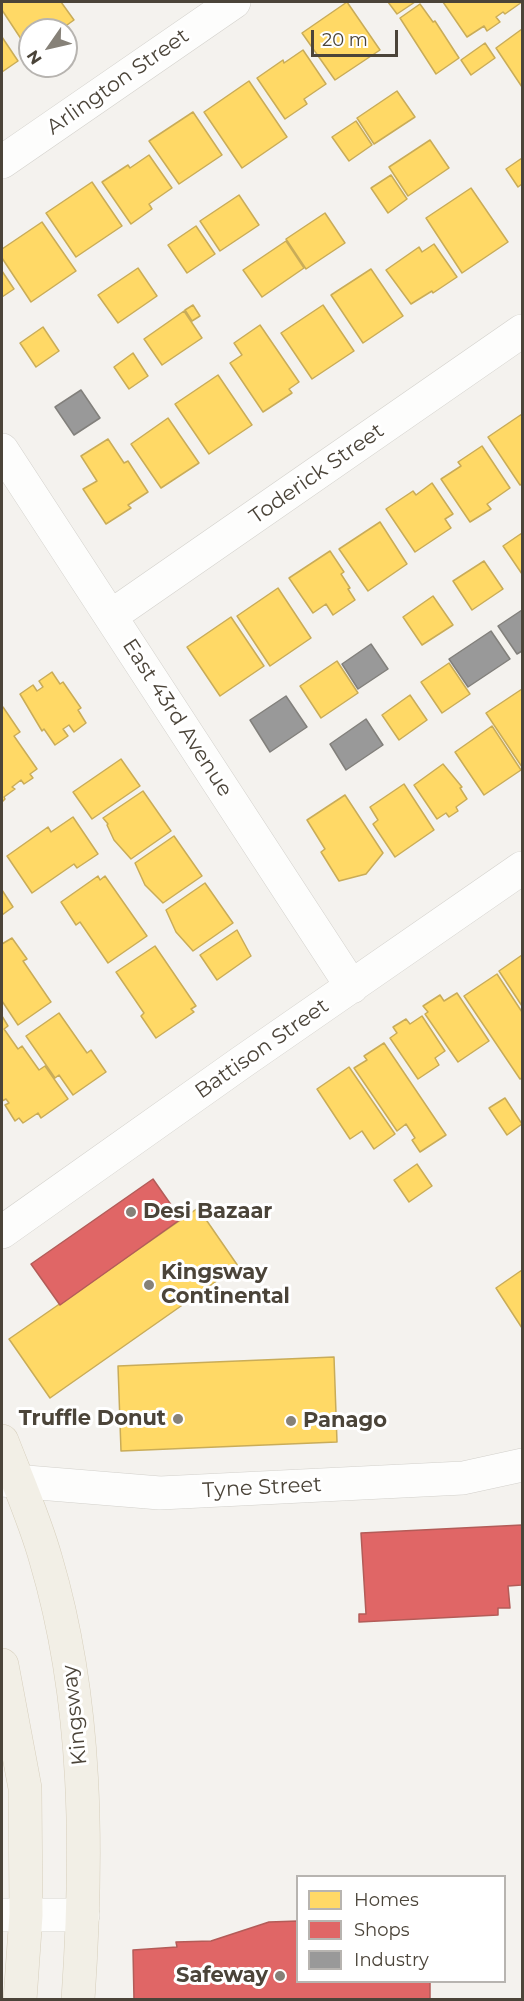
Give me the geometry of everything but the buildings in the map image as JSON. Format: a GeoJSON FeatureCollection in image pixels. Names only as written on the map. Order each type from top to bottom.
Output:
{"type":"FeatureCollection","features":[{"type":"Feature","properties":{"kind":"main road","name":"Kingsway"},"geometry":{"type":"LineString","coordinates":[[2,1441],[9,1481],[46,1559],[68,1654],[82,1783],[83,1915],[78,2000]]}},
{"type":"Feature","properties":{"kind":"main road"},"geometry":{"type":"LineString","coordinates":[[2,1665],[25,1788],[14,1915],[20,2000]]}},
{"type":"Feature","properties":{"kind":"street","name":"Arlington Street"},"geometry":{"type":"LineString","coordinates":[[2,162],[234,2]]}},
{"type":"Feature","properties":{"kind":"street","name":"Toderick Street"},"geometry":{"type":"LineString","coordinates":[[111,616],[522,331]]}},
{"type":"Feature","properties":{"kind":"street","name":"East 43rd Avenue"},"geometry":{"type":"LineString","coordinates":[[2,450],[352,987]]}},
{"type":"Feature","properties":{"kind":"street","name":"Battison Street"},"geometry":{"type":"LineString","coordinates":[[2,1232],[522,868]]}},
{"type":"Feature","properties":{"kind":"street","name":"Tyne Street"},"geometry":{"type":"LineString","coordinates":[[9,1481],[160,1493],[463,1478],[522,1465]]}},
{"type":"Feature","properties":{"kind":"street"},"geometry":{"type":"LineString","coordinates":[[14,1915],[83,1915]]}},
{"type":"Feature","properties":{"kind":"place","name":"Desi Bazaar"},"geometry":{"type":"Point","coordinates":[131,1212]}},
{"type":"Feature","properties":{"kind":"place","name":"Kingsway Continental"},"geometry":{"type":"Point","coordinates":[149,1285]}},
{"type":"Feature","properties":{"kind":"place","name":"Truffle Donut"},"geometry":{"type":"Point","coordinates":[178,1419]}},
{"type":"Feature","properties":{"kind":"place","name":"Panago"},"geometry":{"type":"Point","coordinates":[291,1421]}},
{"type":"Feature","properties":{"kind":"place","name":"Safeway"},"geometry":{"type":"Point","coordinates":[280,1976]}}]}
